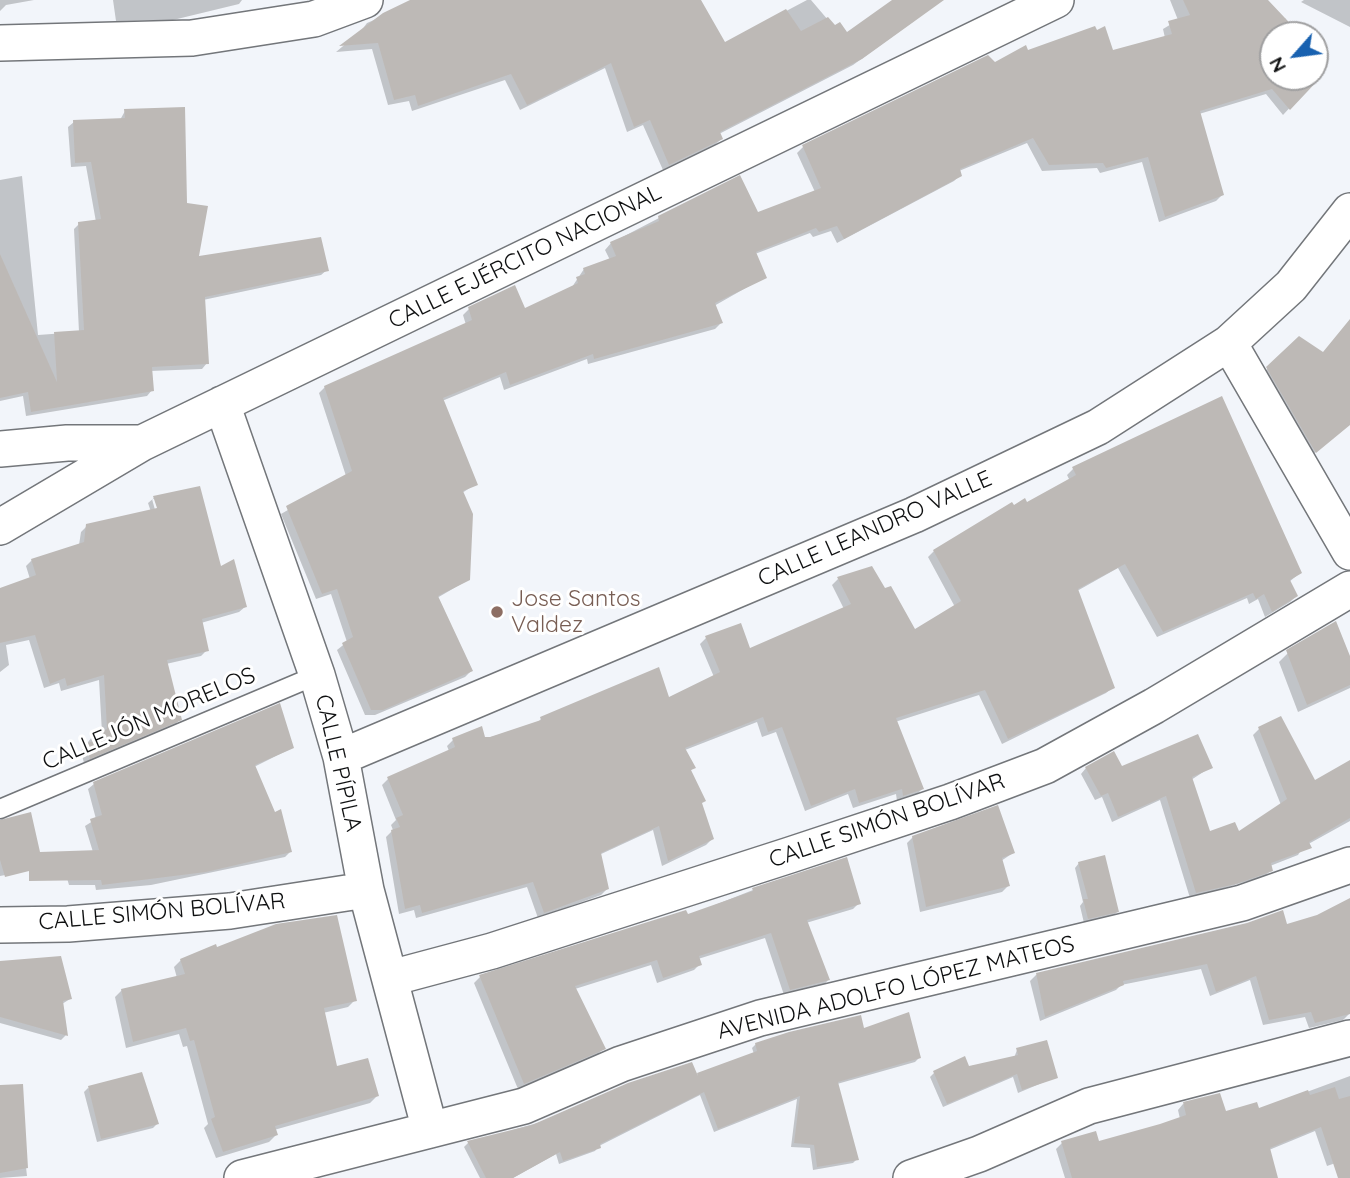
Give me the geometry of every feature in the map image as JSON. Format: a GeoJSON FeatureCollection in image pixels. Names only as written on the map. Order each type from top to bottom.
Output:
{"type":"FeatureCollection","features":[{"type":"Feature","properties":{"kind":"street"},"geometry":{"type":"LineString","coordinates":[[0,43],[192,38],[314,19],[365,0]]}},
{"type":"Feature","properties":{"kind":"street","name":"CALLE EJÉRCITO NACIONAL"},"geometry":{"type":"LineString","coordinates":[[0,527],[142,443],[1056,0]]}},
{"type":"Feature","properties":{"kind":"street","name":"CALLE LEANDRO VALLE"},"geometry":{"type":"LineString","coordinates":[[341,757],[914,515],[1098,427],[1229,343],[1291,286],[1350,211]]}},
{"type":"Feature","properties":{"kind":"street"},"geometry":{"type":"LineString","coordinates":[[1229,343],[1350,552]]}},
{"type":"Feature","properties":{"kind":"street","name":"CALLE PÍPILA"},"geometry":{"type":"LineString","coordinates":[[222,404],[317,675],[341,757],[366,890],[430,1130]]}},
{"type":"Feature","properties":{"kind":"street"},"geometry":{"type":"LineString","coordinates":[[0,449],[67,443],[142,443]]}},
{"type":"Feature","properties":{"kind":"street","name":"CALLE SIMÓN BOLÍVAR"},"geometry":{"type":"LineString","coordinates":[[391,978],[505,947],[777,859],[950,802],[1045,766],[1154,706],[1350,589]]}},
{"type":"Feature","properties":{"kind":"street","name":"AVENIDA ADOLFO LÓPEZ MATEOS"},"geometry":{"type":"LineString","coordinates":[[242,1178],[524,1106],[621,1065],[760,1018],[1242,903],[1350,865]]}},
{"type":"Feature","properties":{"kind":"street","name":"CALLE SIMÓN BOLÍVAR"},"geometry":{"type":"LineString","coordinates":[[0,925],[68,923],[230,911],[366,890]]}},
{"type":"Feature","properties":{"kind":"street"},"geometry":{"type":"LineString","coordinates":[[911,1178],[979,1154],[1089,1106],[1350,1038]]}},
{"type":"Feature","properties":{"kind":"lane","name":"CALLEJÓN MORELOS"},"geometry":{"type":"LineString","coordinates":[[0,809],[317,675]]}},
{"type":"Feature","properties":{"kind":"building"},"geometry":{"type":"Polygon","coordinates":[[[410,0],[701,0],[725,42],[786,9],[801,31],[828,17],[835,25],[840,22],[847,32],[892,0],[944,0],[862,59],[720,132],[723,139],[669,165],[650,120],[634,127],[611,63],[527,105],[511,74],[418,106],[415,95],[394,100],[378,43],[339,46],[383,13],[410,0]]]}},
{"type":"Feature","properties":{"kind":"building"},"geometry":{"type":"Polygon","coordinates":[[[1183,0],[1268,0],[1288,21],[1259,21],[1259,91],[1265,91],[1200,111],[1224,195],[1165,217],[1148,157],[1106,168],[1103,163],[1049,165],[1033,138],[960,169],[962,176],[844,239],[837,226],[819,232],[816,228],[756,252],[767,278],[715,303],[723,323],[594,359],[593,354],[510,385],[506,372],[443,398],[478,485],[463,491],[473,514],[470,580],[438,596],[473,671],[383,710],[371,710],[342,643],[353,637],[337,589],[322,594],[286,506],[352,471],[324,386],[472,320],[468,307],[515,285],[525,308],[578,283],[576,277],[585,274],[583,268],[616,256],[610,242],[659,221],[658,216],[740,175],[758,212],[821,188],[802,145],[988,55],[995,62],[1026,45],[1028,50],[1095,26],[1097,30],[1105,26],[1113,50],[1172,34],[1168,21],[1190,15],[1183,0]]]}},
{"type":"Feature","properties":{"kind":"building"},"geometry":{"type":"Polygon","coordinates":[[[1274,91],[1308,91],[1290,110],[1274,91]]]}},
{"type":"Feature","properties":{"kind":"building"},"geometry":{"type":"Polygon","coordinates":[[[185,107],[187,203],[208,206],[199,256],[321,237],[329,271],[205,297],[209,364],[152,367],[154,391],[31,412],[28,392],[0,398],[0,254],[57,382],[54,332],[84,330],[78,222],[101,219],[91,162],[75,163],[73,120],[125,118],[124,109],[185,107]]]}},
{"type":"Feature","properties":{"kind":"building"},"geometry":{"type":"Polygon","coordinates":[[[1350,319],[1350,425],[1316,453],[1266,367],[1299,336],[1323,352],[1350,319]]]}},
{"type":"Feature","properties":{"kind":"building"},"geometry":{"type":"Polygon","coordinates":[[[1222,396],[1302,573],[1290,580],[1298,596],[1272,612],[1264,594],[1256,599],[1253,593],[1163,632],[1125,564],[1078,589],[1115,688],[1008,739],[985,690],[896,718],[924,789],[903,796],[902,789],[859,803],[855,789],[811,806],[782,727],[768,732],[763,717],[685,748],[696,768],[691,770],[706,801],[702,803],[714,839],[668,861],[659,826],[601,853],[609,889],[544,913],[533,882],[422,913],[420,905],[405,909],[391,830],[400,827],[396,818],[403,815],[387,777],[455,747],[452,738],[482,726],[485,737],[490,737],[541,720],[540,717],[659,667],[669,697],[720,672],[705,636],[741,623],[750,648],[851,604],[837,577],[872,566],[885,588],[891,586],[915,629],[961,601],[933,550],[1012,502],[1014,505],[1025,498],[1027,502],[1076,475],[1072,467],[1222,396]]]}},
{"type":"Feature","properties":{"kind":"building"},"geometry":{"type":"Polygon","coordinates":[[[200,486],[221,566],[234,559],[247,607],[202,619],[209,651],[167,660],[182,720],[90,759],[86,744],[93,741],[91,735],[107,729],[104,675],[67,686],[65,678],[50,684],[35,635],[0,643],[0,588],[36,575],[31,559],[84,542],[86,524],[157,508],[153,496],[200,486]]]}},
{"type":"Feature","properties":{"kind":"building"},"geometry":{"type":"Polygon","coordinates":[[[1336,621],[1350,656],[1350,685],[1307,705],[1286,650],[1336,621]]]}},
{"type":"Feature","properties":{"kind":"building"},"geometry":{"type":"Polygon","coordinates":[[[280,703],[294,748],[255,765],[275,812],[281,809],[292,852],[206,872],[102,885],[101,880],[29,881],[29,871],[5,877],[0,860],[0,820],[31,812],[40,852],[99,850],[90,819],[102,815],[93,782],[280,703]]]}},
{"type":"Feature","properties":{"kind":"building"},"geometry":{"type":"Polygon","coordinates":[[[1281,716],[1315,780],[1350,760],[1350,818],[1309,842],[1312,848],[1271,863],[1273,871],[1236,884],[1196,893],[1166,796],[1118,817],[1108,793],[1101,796],[1085,767],[1114,751],[1122,766],[1198,734],[1213,768],[1192,777],[1210,831],[1235,822],[1239,831],[1287,799],[1258,727],[1281,716]]]}},
{"type":"Feature","properties":{"kind":"building"},"geometry":{"type":"Polygon","coordinates":[[[998,805],[1015,853],[1002,858],[1010,886],[926,907],[912,836],[998,805]]]}},
{"type":"Feature","properties":{"kind":"building"},"geometry":{"type":"Polygon","coordinates":[[[1105,855],[1119,912],[1088,919],[1083,899],[1088,899],[1078,862],[1105,855]]]}},
{"type":"Feature","properties":{"kind":"building"},"geometry":{"type":"Polygon","coordinates":[[[847,857],[861,904],[807,920],[830,980],[790,990],[771,933],[699,956],[702,965],[663,978],[657,960],[575,986],[606,1049],[524,1084],[479,975],[686,910],[688,914],[753,891],[752,888],[847,857]]]}},
{"type":"Feature","properties":{"kind":"building"},"geometry":{"type":"Polygon","coordinates":[[[1350,898],[1350,1014],[1315,1023],[1311,1012],[1269,1020],[1256,976],[1216,992],[1207,964],[1123,981],[1124,985],[1045,1017],[1036,973],[1247,923],[1283,910],[1287,924],[1317,915],[1350,898]]]}},
{"type":"Feature","properties":{"kind":"building"},"geometry":{"type":"Polygon","coordinates":[[[337,915],[357,1001],[324,1008],[337,1066],[368,1058],[379,1096],[275,1126],[278,1135],[223,1152],[211,1119],[215,1117],[194,1040],[190,1041],[186,1028],[133,1042],[121,989],[185,974],[180,959],[216,944],[217,947],[276,924],[337,915]]]}},
{"type":"Feature","properties":{"kind":"building"},"geometry":{"type":"Polygon","coordinates":[[[61,956],[72,999],[63,1001],[68,1036],[0,1017],[0,961],[61,956]]]}},
{"type":"Feature","properties":{"kind":"building"},"geometry":{"type":"Polygon","coordinates":[[[909,1012],[921,1058],[838,1082],[859,1160],[817,1167],[814,1145],[794,1143],[800,1096],[718,1129],[704,1092],[600,1144],[601,1148],[563,1161],[560,1152],[513,1178],[486,1178],[467,1141],[532,1125],[628,1083],[692,1062],[698,1076],[697,1073],[757,1051],[755,1043],[789,1032],[861,1015],[864,1028],[909,1012]]]}},
{"type":"Feature","properties":{"kind":"building"},"geometry":{"type":"Polygon","coordinates":[[[1047,1040],[1058,1078],[1022,1090],[1017,1074],[947,1104],[933,1071],[965,1056],[969,1066],[1018,1055],[1016,1048],[1047,1040]]]}},
{"type":"Feature","properties":{"kind":"building"},"geometry":{"type":"Polygon","coordinates":[[[142,1072],[159,1124],[101,1139],[88,1086],[142,1072]]]}},
{"type":"Feature","properties":{"kind":"building"},"geometry":{"type":"Polygon","coordinates":[[[23,1084],[28,1168],[0,1173],[0,1085],[23,1084]]]}},
{"type":"Feature","properties":{"kind":"building"},"geometry":{"type":"Polygon","coordinates":[[[1335,1087],[1339,1099],[1350,1096],[1350,1178],[1338,1178],[1321,1127],[1270,1148],[1278,1178],[1072,1178],[1061,1141],[1096,1131],[1099,1141],[1160,1124],[1186,1115],[1183,1102],[1220,1093],[1226,1111],[1257,1102],[1259,1108],[1308,1090],[1310,1095],[1335,1087]]]}},
{"type":"Feature","properties":{"kind":"place","name":"Jose Santos Valdez"},"geometry":{"type":"Point","coordinates":[497,612]}}]}
